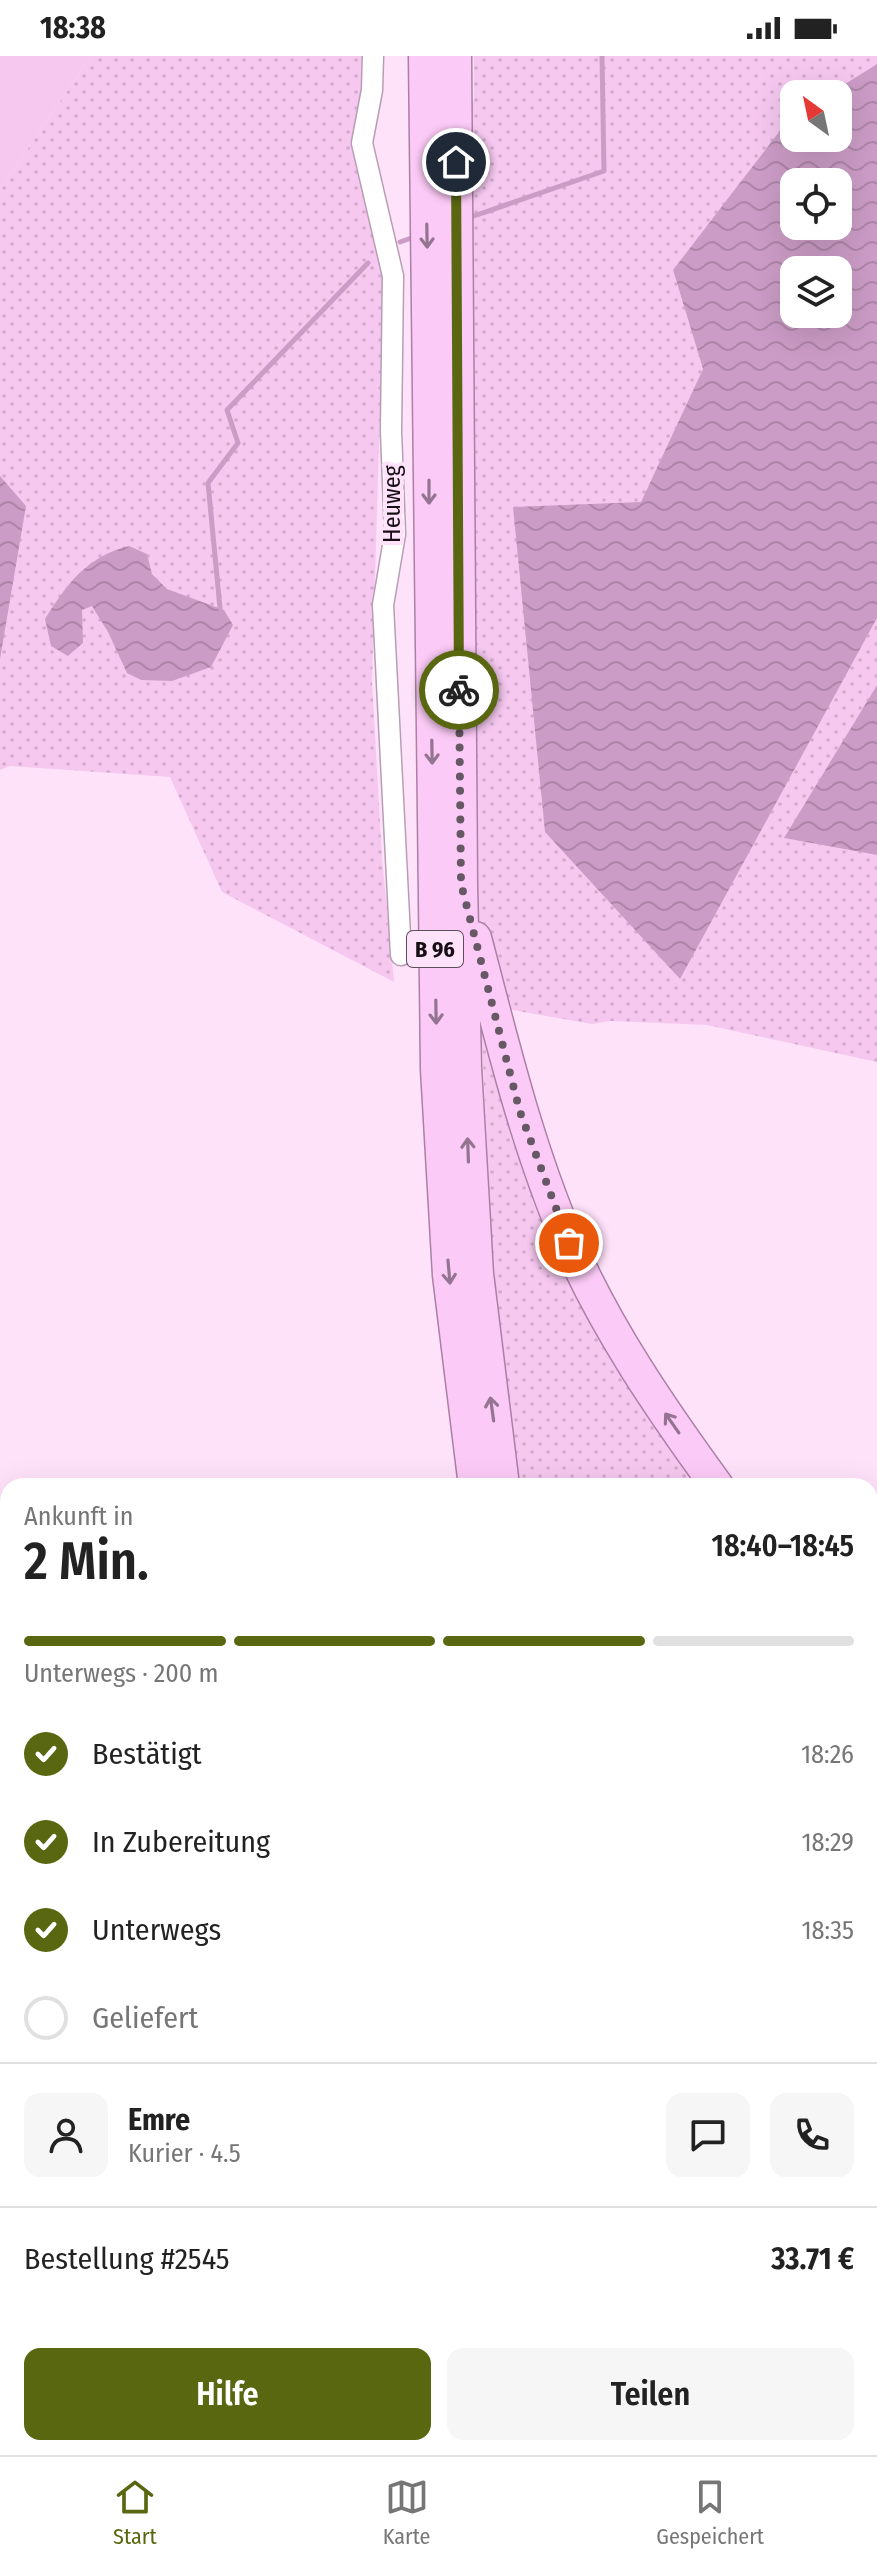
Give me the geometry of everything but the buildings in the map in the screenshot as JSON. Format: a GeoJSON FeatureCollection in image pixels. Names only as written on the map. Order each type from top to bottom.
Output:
{"type":"FeatureCollection","features":[{"type":"Feature","properties":{"kind":"highway","name":"B 96"},"geometry":{"type":"LineString","coordinates":[[425,56],[440,101],[442,410],[437,1069],[449,1275],[474,1478]]}},
{"type":"Feature","properties":{"kind":"highway","name":"B 96"},"geometry":{"type":"LineString","coordinates":[[440,101],[455,56]]}},
{"type":"Feature","properties":{"kind":"highway","name":"B 96"},"geometry":{"type":"LineString","coordinates":[[442,410],[470,1183],[486,1361],[502,1478]]}},
{"type":"Feature","properties":{"kind":"highway","name":"B 96"},"geometry":{"type":"LineString","coordinates":[[461,884],[520,1112],[569,1243],[608,1321],[648,1389],[711,1478]]}},
{"type":"Feature","properties":{"kind":"street","name":"Heuweg"},"geometry":{"type":"LineString","coordinates":[[373,56],[372,90],[362,143],[393,276],[391,431],[395,534],[383,605],[401,955]]}},
{"type":"Feature","properties":{"kind":"shaded area"},"geometry":{"type":"Polygon","coordinates":[[[0,56],[91,56],[0,190],[0,56]]]}},
{"type":"Feature","properties":{"kind":"shaded area"},"geometry":{"type":"Polygon","coordinates":[[[91,56],[364,56],[358,124],[384,273],[372,681],[382,858],[394,982],[222,892],[170,777],[10,766],[0,770],[0,190],[91,56]]]}},
{"type":"Feature","properties":{"kind":"shaded area"},"geometry":{"type":"Polygon","coordinates":[[[474,56],[877,56],[877,64],[851,80],[780,80],[780,134],[673,270],[703,369],[641,503],[514,508],[679,979],[877,618],[877,685],[785,838],[877,855],[877,1062],[707,1025],[611,1021],[592,1024],[506,1009],[461,884],[455,101],[474,101],[474,56]]]}},
{"type":"Feature","properties":{"kind":"shaded area"},"geometry":{"type":"Polygon","coordinates":[[[479,978],[505,1082],[703,1478],[518,1478],[492,1255],[479,978]]]}},
{"type":"Feature","properties":{"kind":"water"},"geometry":{"type":"Polygon","coordinates":[[[877,64],[877,618],[680,979],[545,832],[513,507],[641,502],[703,369],[673,270],[780,131],[780,152],[852,152],[851,80],[877,64]]]}},
{"type":"Feature","properties":{"kind":"water"},"geometry":{"type":"Polygon","coordinates":[[[0,476],[26,506],[0,659],[0,476]]]}},
{"type":"Feature","properties":{"kind":"water"},"geometry":{"type":"Polygon","coordinates":[[[129,546],[147,554],[152,574],[167,589],[224,610],[233,625],[211,667],[172,681],[141,680],[127,673],[92,606],[82,610],[83,643],[68,656],[51,646],[45,619],[61,594],[89,565],[129,546]]]}},
{"type":"Feature","properties":{"kind":"water"},"geometry":{"type":"Polygon","coordinates":[[[877,685],[877,855],[784,838],[877,685]]]}},
{"type":"Feature","properties":{"kind":"waterway"},"geometry":{"type":"LineString","coordinates":[[468,218],[604,171],[602,56]]}},
{"type":"Feature","properties":{"kind":"waterway"},"geometry":{"type":"LineString","coordinates":[[400,242],[417,236]]}},
{"type":"Feature","properties":{"kind":"waterway"},"geometry":{"type":"LineString","coordinates":[[220,608],[208,483],[238,443],[227,410],[368,263]]}},
{"type":"Feature","properties":{"kind":"way so far"},"geometry":{"type":"LineString","coordinates":[[459,690],[461,884],[520,1112],[569,1243]]}},
{"type":"Feature","properties":{"kind":"route"},"geometry":{"type":"LineString","coordinates":[[456,162],[459,690]]}}]}
